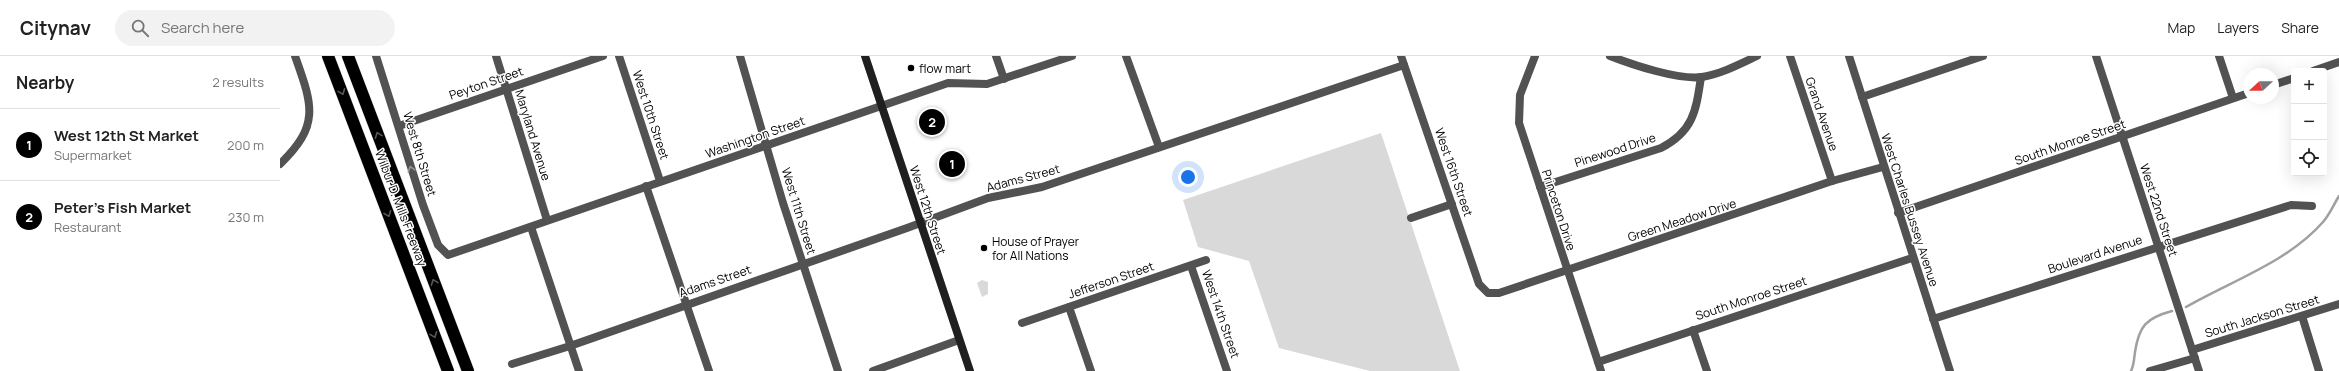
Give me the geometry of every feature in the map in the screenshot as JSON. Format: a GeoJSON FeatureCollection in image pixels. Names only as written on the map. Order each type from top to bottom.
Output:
{"type":"FeatureCollection","features":[{"type":"Feature","properties":{"kind":"highway","name":"Wilbur D. Mills Freeway"},"geometry":{"type":"LineString","coordinates":[[328,56],[448,371]]}},
{"type":"Feature","properties":{"kind":"highway","name":"Wilbur D. Mills Freeway"},"geometry":{"type":"LineString","coordinates":[[349,56],[468,371]]}},
{"type":"Feature","properties":{"kind":"main road","name":"West 12th Street"},"geometry":{"type":"LineString","coordinates":[[865,56],[970,371]]}},
{"type":"Feature","properties":{"kind":"street"},"geometry":{"type":"LineString","coordinates":[[280,164],[299,143],[310,117],[309,96],[295,56]]}},
{"type":"Feature","properties":{"kind":"street","name":"West 8th Street"},"geometry":{"type":"LineString","coordinates":[[376,56],[399,126],[409,164],[438,246],[448,255]]}},
{"type":"Feature","properties":{"kind":"street","name":"Maryland Avenue"},"geometry":{"type":"LineString","coordinates":[[496,56],[547,220]]}},
{"type":"Feature","properties":{"kind":"street","name":"Peyton Street"},"geometry":{"type":"LineString","coordinates":[[399,126],[603,56]]}},
{"type":"Feature","properties":{"kind":"street","name":"West 10th Street"},"geometry":{"type":"LineString","coordinates":[[619,56],[660,181]]}},
{"type":"Feature","properties":{"kind":"street","name":"West 11th Street"},"geometry":{"type":"LineString","coordinates":[[740,56],[802,264],[838,371]]}},
{"type":"Feature","properties":{"kind":"street"},"geometry":{"type":"LineString","coordinates":[[996,56],[1004,79]]}},
{"type":"Feature","properties":{"kind":"street","name":"Washington Street"},"geometry":{"type":"LineString","coordinates":[[448,255],[660,181],[767,147],[948,83],[987,84],[1072,56]]}},
{"type":"Feature","properties":{"kind":"street"},"geometry":{"type":"LineString","coordinates":[[1126,56],[1158,147]]}},
{"type":"Feature","properties":{"kind":"street","name":"West 16th Street"},"geometry":{"type":"LineString","coordinates":[[1401,56],[1479,284],[1488,293]]}},
{"type":"Feature","properties":{"kind":"street","name":"Princeton Drive"},"geometry":{"type":"LineString","coordinates":[[1535,56],[1521,90],[1518,117],[1567,271],[1601,371]]}},
{"type":"Feature","properties":{"kind":"street"},"geometry":{"type":"LineString","coordinates":[[1610,56],[1648,69],[1701,77],[1721,72],[1757,56]]}},
{"type":"Feature","properties":{"kind":"street","name":"Grand Avenue"},"geometry":{"type":"LineString","coordinates":[[1790,56],[1832,181]]}},
{"type":"Feature","properties":{"kind":"street","name":"West Charles Bussey Avenue"},"geometry":{"type":"LineString","coordinates":[[1849,56],[1912,258],[1950,371]]}},
{"type":"Feature","properties":{"kind":"street"},"geometry":{"type":"LineString","coordinates":[[1862,97],[1983,56]]}},
{"type":"Feature","properties":{"kind":"street","name":"West 22nd Street"},"geometry":{"type":"LineString","coordinates":[[2096,56],[2199,371]]}},
{"type":"Feature","properties":{"kind":"street"},"geometry":{"type":"LineString","coordinates":[[2218,56],[2233,98]]}},
{"type":"Feature","properties":{"kind":"street"},"geometry":{"type":"LineString","coordinates":[[2322,68],[2339,62]]}},
{"type":"Feature","properties":{"kind":"street","name":"Adams Street"},"geometry":{"type":"LineString","coordinates":[[512,364],[570,346],[686,304],[920,224],[988,198],[1042,187],[1404,65]]}},
{"type":"Feature","properties":{"kind":"street","name":"Pinewood Drive"},"geometry":{"type":"LineString","coordinates":[[1540,187],[1661,148],[1673,141],[1687,128],[1693,119],[1701,77]]}},
{"type":"Feature","properties":{"kind":"street"},"geometry":{"type":"LineString","coordinates":[[2279,83],[2291,79]]}},
{"type":"Feature","properties":{"kind":"street","name":"South Monroe Street"},"geometry":{"type":"LineString","coordinates":[[1898,213],[2243,95]]}},
{"type":"Feature","properties":{"kind":"street","name":"Green Meadow Drive"},"geometry":{"type":"LineString","coordinates":[[1488,293],[1499,293],[1832,181],[1883,167]]}},
{"type":"Feature","properties":{"kind":"street"},"geometry":{"type":"LineString","coordinates":[[646,186],[709,371]]}},
{"type":"Feature","properties":{"kind":"street"},"geometry":{"type":"LineString","coordinates":[[1411,218],[1452,204]]}},
{"type":"Feature","properties":{"kind":"street","name":"Boulevard Avenue"},"geometry":{"type":"LineString","coordinates":[[1933,319],[2158,246],[2291,205],[2312,206]]}},
{"type":"Feature","properties":{"kind":"street"},"geometry":{"type":"LineString","coordinates":[[531,227],[579,371]]}},
{"type":"Feature","properties":{"kind":"street","name":"South Monroe Street"},"geometry":{"type":"LineString","coordinates":[[1598,362],[1912,258]]}},
{"type":"Feature","properties":{"kind":"street","name":"Jefferson Street"},"geometry":{"type":"LineString","coordinates":[[1022,322],[1206,260]]}},
{"type":"Feature","properties":{"kind":"street","name":"West 14th Street"},"geometry":{"type":"LineString","coordinates":[[1191,266],[1227,371]]}},
{"type":"Feature","properties":{"kind":"street","name":"South Jackson Street"},"geometry":{"type":"LineString","coordinates":[[2192,350],[2339,304]]}},
{"type":"Feature","properties":{"kind":"street"},"geometry":{"type":"LineString","coordinates":[[1069,307],[1091,371]]}},
{"type":"Feature","properties":{"kind":"street"},"geometry":{"type":"LineString","coordinates":[[2302,316],[2320,371]]}},
{"type":"Feature","properties":{"kind":"street"},"geometry":{"type":"LineString","coordinates":[[1693,330],[1707,371]]}},
{"type":"Feature","properties":{"kind":"street"},"geometry":{"type":"LineString","coordinates":[[873,371],[959,340]]}},
{"type":"Feature","properties":{"kind":"street"},"geometry":{"type":"LineString","coordinates":[[2150,371],[2195,358]]}},
{"type":"Feature","properties":{"kind":"shaded area"},"geometry":{"type":"Polygon","coordinates":[[[1381,133],[1460,371],[1370,371],[1279,348],[1249,261],[1198,247],[1183,200],[1381,133]]]}},
{"type":"Feature","properties":{"kind":"shaded area"},"geometry":{"type":"Polygon","coordinates":[[[982,280],[988,282],[988,294],[982,297],[977,283],[982,280]]]}},
{"type":"Feature","properties":{"kind":"waterway"},"geometry":{"type":"LineString","coordinates":[[2186,307],[2258,270],[2293,248],[2309,236],[2323,222],[2339,196]]}},
{"type":"Feature","properties":{"kind":"waterway"},"geometry":{"type":"LineString","coordinates":[[2131,371],[2139,336],[2145,324],[2156,317],[2172,311]]}},
{"type":"Feature","properties":{"kind":"place","name":"flow mart"},"geometry":{"type":"Point","coordinates":[911,68]}},
{"type":"Feature","properties":{"kind":"place","name":"Peter's Fish Market"},"geometry":{"type":"Point","coordinates":[932,122]}},
{"type":"Feature","properties":{"kind":"place","name":"West 12th St Market"},"geometry":{"type":"Point","coordinates":[952,164]}},
{"type":"Feature","properties":{"kind":"place","name":"House of Prayer for All Nations"},"geometry":{"type":"Point","coordinates":[984,248]}}]}
